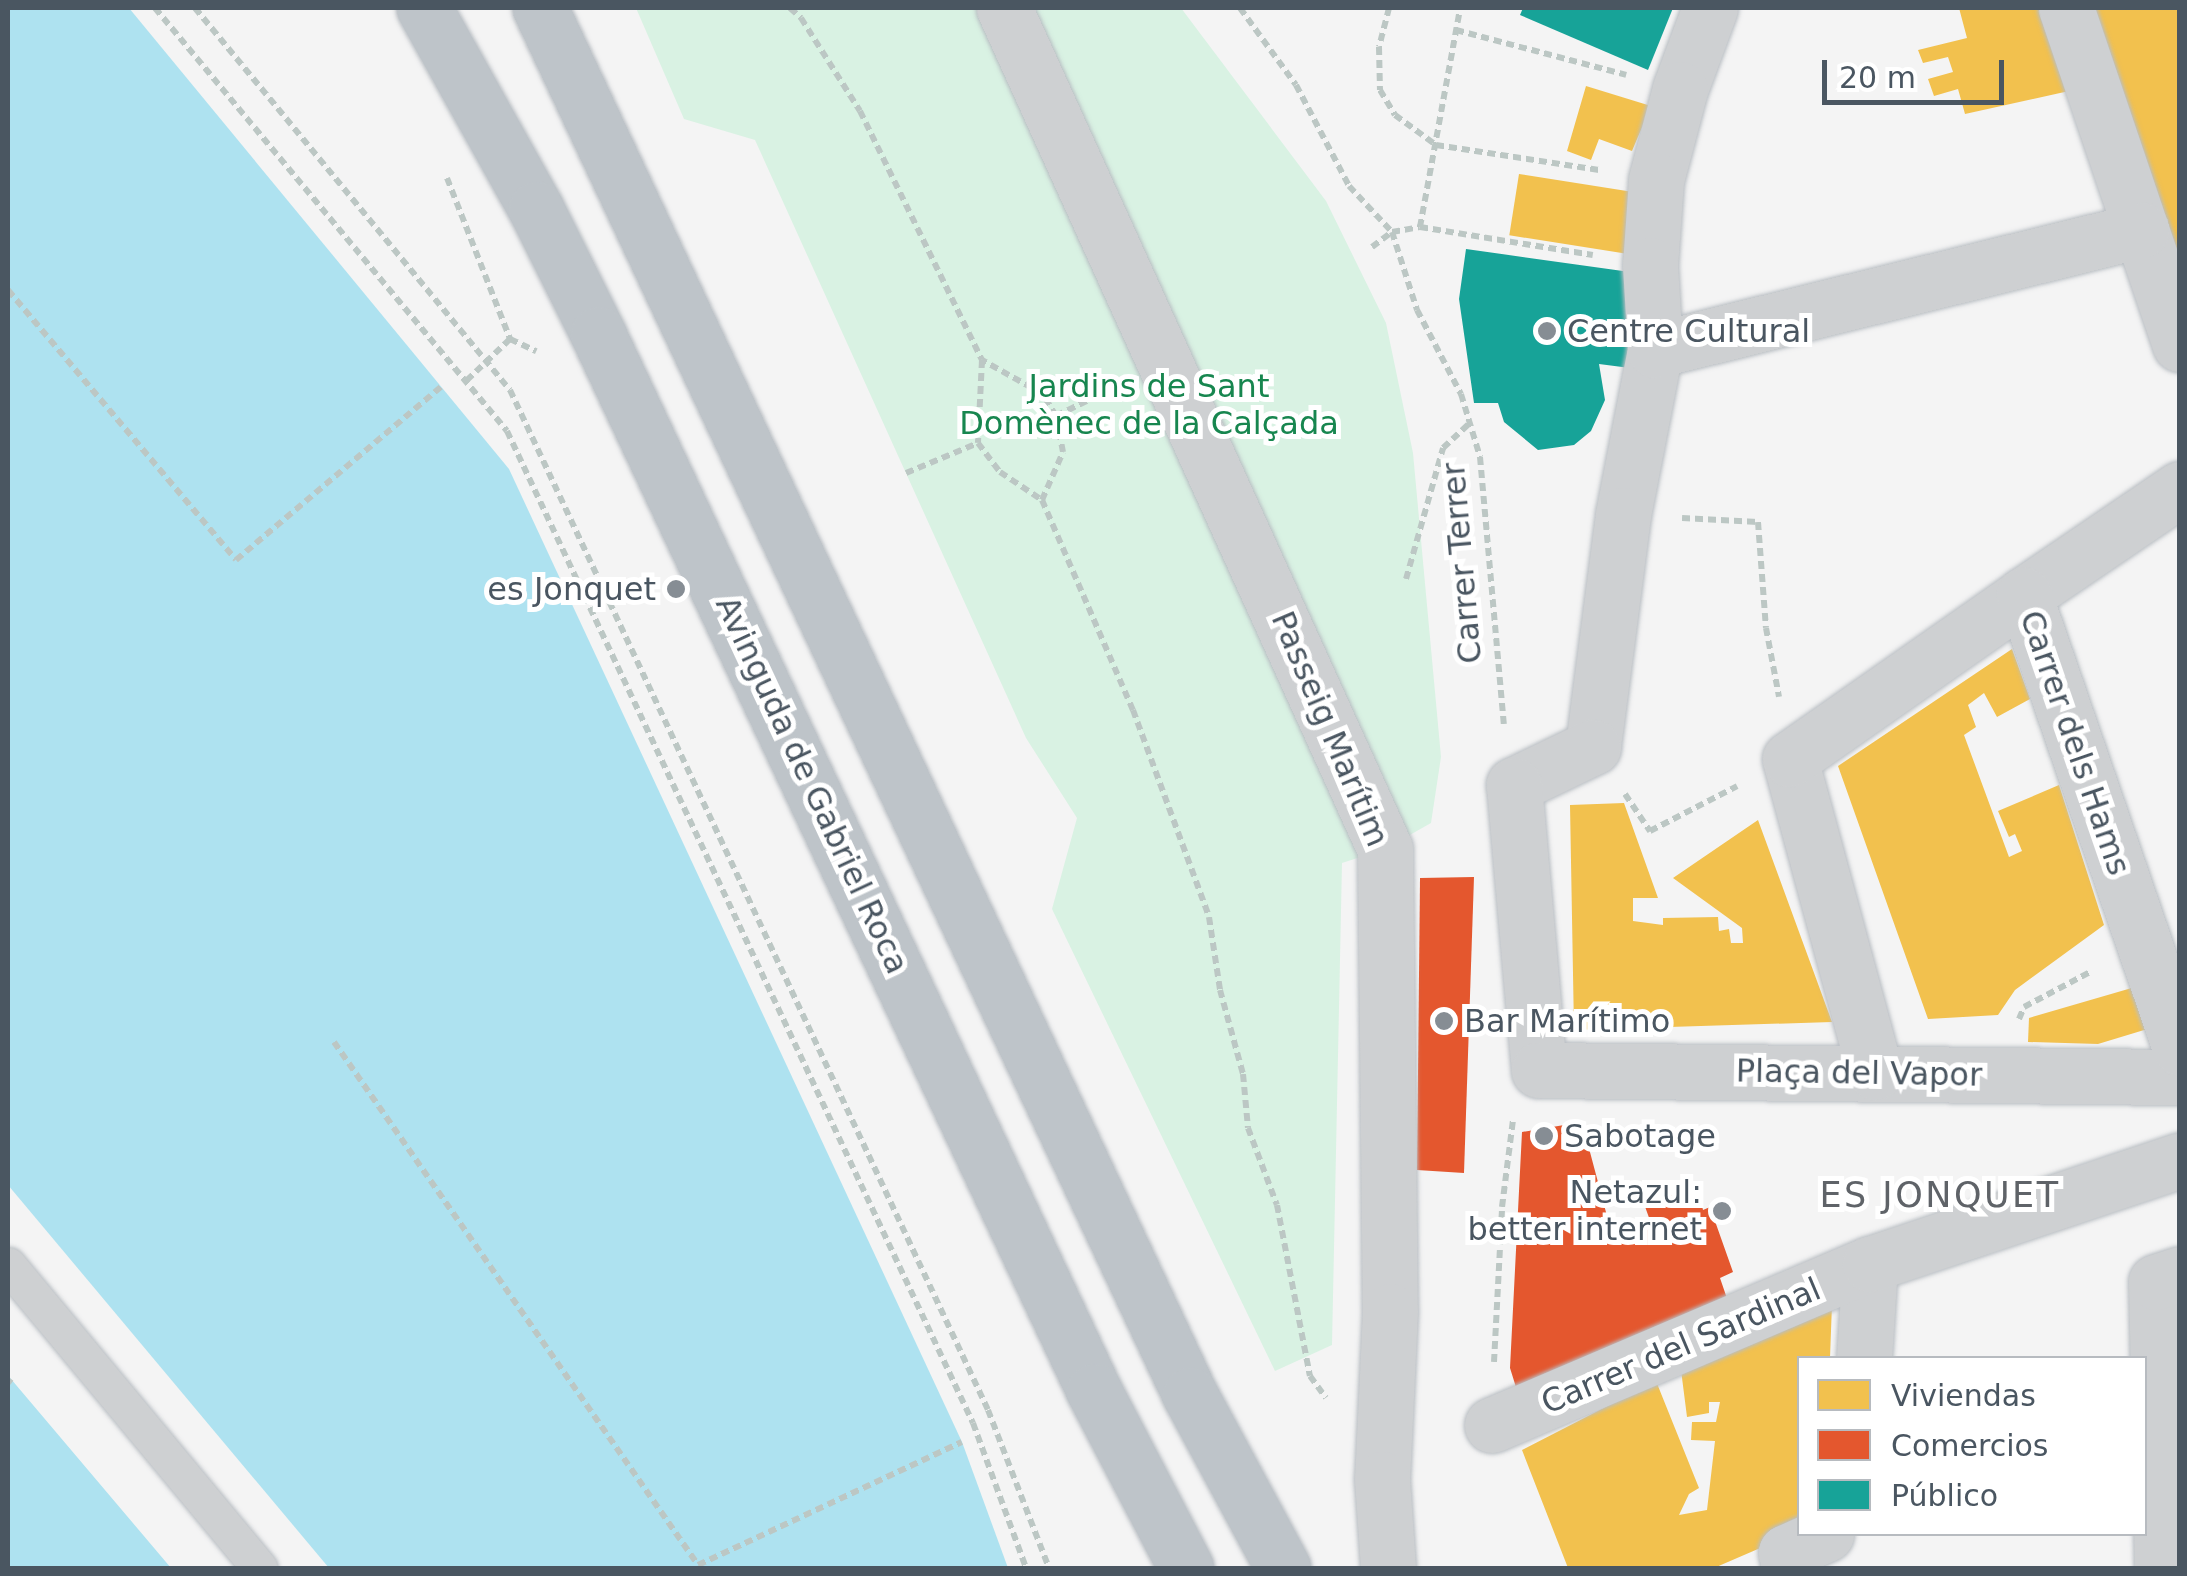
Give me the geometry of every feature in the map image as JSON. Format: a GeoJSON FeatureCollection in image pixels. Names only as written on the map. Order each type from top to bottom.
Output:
{"type":"FeatureCollection","features":[{"type":"Feature","properties":{"kind":"highway","name":"Avinguda de Gabriel Roca"},"geometry":{"type":"LineString","coordinates":[[424,8],[536,209],[598,334],[1094,1391],[1186,1568]]}},
{"type":"Feature","properties":{"kind":"highway"},"geometry":{"type":"LineString","coordinates":[[540,8],[1133,1276],[1226,1468],[1283,1568]]}},
{"type":"Feature","properties":{"kind":"street","name":"Passeig Marítim"},"geometry":{"type":"LineString","coordinates":[[1004,8],[1385,849],[1390,1310],[1382,1479],[1388,1568]]}},
{"type":"Feature","properties":{"kind":"street"},"geometry":{"type":"LineString","coordinates":[[1538,1070],[1514,785],[1593,747],[1623,515],[1655,350],[1650,264],[1656,180],[1680,89],[1710,8]]}},
{"type":"Feature","properties":{"kind":"street"},"geometry":{"type":"LineString","coordinates":[[2066,8],[2180,344]]}},
{"type":"Feature","properties":{"kind":"street"},"geometry":{"type":"LineString","coordinates":[[1655,350],[2141,230]]}},
{"type":"Feature","properties":{"kind":"street"},"geometry":{"type":"LineString","coordinates":[[2024,595],[2180,489]]}},
{"type":"Feature","properties":{"kind":"street","name":"Carrer dels Hams"},"geometry":{"type":"LineString","coordinates":[[1790,759],[2024,595],[2180,1048]]}},
{"type":"Feature","properties":{"kind":"street"},"geometry":{"type":"LineString","coordinates":[[1790,759],[1875,1072]]}},
{"type":"Feature","properties":{"kind":"street","name":"Plaça del Vapor"},"geometry":{"type":"LineString","coordinates":[[1538,1070],[2180,1077]]}},
{"type":"Feature","properties":{"kind":"street","name":"Carrer del Sardinal"},"geometry":{"type":"LineString","coordinates":[[1500,1422],[1870,1264],[2180,1160]]}},
{"type":"Feature","properties":{"kind":"street"},"geometry":{"type":"LineString","coordinates":[[1864,1356],[1870,1264]]}},
{"type":"Feature","properties":{"kind":"street"},"geometry":{"type":"LineString","coordinates":[[2162,1568],[2156,1282],[2180,1274]]}},
{"type":"Feature","properties":{"kind":"street"},"geometry":{"type":"LineString","coordinates":[[1788,1568],[1786,1552],[1822,1536]]}},
{"type":"Feature","properties":{"kind":"lane"},"geometry":{"type":"LineString","coordinates":[[8,1265],[260,1568]]}},
{"type":"Feature","properties":{"kind":"path"},"geometry":{"type":"LineString","coordinates":[[154,8],[507,432],[973,1422],[1026,1568]]}},
{"type":"Feature","properties":{"kind":"path"},"geometry":{"type":"LineString","coordinates":[[195,8],[510,390],[980,1392],[1049,1568]]}},
{"type":"Feature","properties":{"kind":"path"},"geometry":{"type":"LineString","coordinates":[[790,8],[802,18],[860,110],[982,360],[978,442],[1000,472],[1042,500],[1134,710],[1209,917],[1220,990],[1243,1074],[1248,1128],[1277,1204],[1310,1376],[1331,1406]]}},
{"type":"Feature","properties":{"kind":"path"},"geometry":{"type":"LineString","coordinates":[[1240,8],[1296,85],[1350,186],[1392,232]]}},
{"type":"Feature","properties":{"kind":"path"},"geometry":{"type":"LineString","coordinates":[[1389,8],[1379,47],[1380,90],[1395,115],[1436,145],[1656,180]]}},
{"type":"Feature","properties":{"kind":"path"},"geometry":{"type":"LineString","coordinates":[[1420,227],[1460,8]]}},
{"type":"Feature","properties":{"kind":"path"},"geometry":{"type":"LineString","coordinates":[[1456,30],[1680,89]]}},
{"type":"Feature","properties":{"kind":"path"},"geometry":{"type":"LineString","coordinates":[[446,175],[510,338],[466,380]]}},
{"type":"Feature","properties":{"kind":"path"},"geometry":{"type":"LineString","coordinates":[[1372,247],[1392,232],[1420,227],[1650,264]]}},
{"type":"Feature","properties":{"kind":"path","name":"Carrer Terrer"},"geometry":{"type":"LineString","coordinates":[[1392,232],[1417,310],[1461,394],[1480,457],[1496,672],[1514,785]]}},
{"type":"Feature","properties":{"kind":"path"},"geometry":{"type":"LineString","coordinates":[[8,290],[236,560],[442,386]]}},
{"type":"Feature","properties":{"kind":"path"},"geometry":{"type":"LineString","coordinates":[[982,360],[1043,394],[1056,416],[1063,452],[1042,500]]}},
{"type":"Feature","properties":{"kind":"path"},"geometry":{"type":"LineString","coordinates":[[1056,416],[1120,386]]}},
{"type":"Feature","properties":{"kind":"path"},"geometry":{"type":"LineString","coordinates":[[1406,579],[1443,448],[1470,423]]}},
{"type":"Feature","properties":{"kind":"path"},"geometry":{"type":"LineString","coordinates":[[906,473],[978,442]]}},
{"type":"Feature","properties":{"kind":"path"},"geometry":{"type":"LineString","coordinates":[[1593,747],[1650,831],[1790,759],[1766,628],[1758,522],[1623,515]]}},
{"type":"Feature","properties":{"kind":"path"},"geometry":{"type":"LineString","coordinates":[[1994,1074],[2024,1007],[2144,943]]}},
{"type":"Feature","properties":{"kind":"path"},"geometry":{"type":"LineString","coordinates":[[334,1042],[698,1566],[962,1442]]}},
{"type":"Feature","properties":{"kind":"path"},"geometry":{"type":"LineString","coordinates":[[1500,1422],[1494,1383],[1493,1325],[1502,1207],[1513,1120],[1538,1070]]}},
{"type":"Feature","properties":{"kind":"green space","name":"Jardins de Sant Domènec de la Calçada"},"geometry":{"type":"Polygon","coordinates":[[[636,8],[1181,8],[1326,201],[1386,323],[1413,453],[1441,757],[1431,823],[1385,849],[1342,863],[1332,1345],[1275,1371],[1052,909],[1077,818],[1026,738],[755,140],[684,119],[636,8]]]}},
{"type":"Feature","properties":{"kind":"water"},"geometry":{"type":"Polygon","coordinates":[[[8,8],[129,8],[509,469],[962,1442],[1008,1568],[329,1568],[8,1185],[8,8]]]}},
{"type":"Feature","properties":{"kind":"water"},"geometry":{"type":"Polygon","coordinates":[[[8,1375],[11,1379],[171,1568],[8,1568],[8,1375]]]}},
{"type":"Feature","properties":{"kind":"building: Viviendas"},"geometry":{"type":"Polygon","coordinates":[[[1959,8],[2056,8],[2078,89],[1965,114],[1958,89],[1934,96],[1928,79],[1953,72],[1948,57],[1923,63],[1918,50],[1967,38],[1959,8]]]}},
{"type":"Feature","properties":{"kind":"building: Viviendas"},"geometry":{"type":"Polygon","coordinates":[[[2088,8],[2180,8],[2180,254],[2174,257],[2088,8]]]}},
{"type":"Feature","properties":{"kind":"building: Viviendas"},"geometry":{"type":"Polygon","coordinates":[[[1586,86],[1651,106],[1632,151],[1599,139],[1591,160],[1567,151],[1586,86]]]}},
{"type":"Feature","properties":{"kind":"building: Viviendas"},"geometry":{"type":"Polygon","coordinates":[[[1519,174],[1639,193],[1630,254],[1509,235],[1519,174]]]}},
{"type":"Feature","properties":{"kind":"building: Viviendas"},"geometry":{"type":"Polygon","coordinates":[[[2012,649],[2030,699],[1997,717],[1984,693],[1968,705],[1976,727],[1964,735],[2009,857],[2022,851],[2015,834],[2009,837],[1998,811],[2059,785],[2104,925],[2015,990],[1998,1015],[1928,1019],[1838,766],[2012,649]]]}},
{"type":"Feature","properties":{"kind":"building: Viviendas"},"geometry":{"type":"Polygon","coordinates":[[[1624,803],[1658,898],[1633,898],[1633,921],[1663,925],[1663,918],[1718,917],[1719,931],[1729,929],[1731,943],[1743,943],[1742,928],[1673,878],[1758,820],[1832,1022],[1574,1030],[1570,805],[1624,803]]]}},
{"type":"Feature","properties":{"kind":"building: Viviendas"},"geometry":{"type":"Polygon","coordinates":[[[2142,985],[2154,1027],[2098,1044],[2028,1042],[2029,1018],[2142,985]]]}},
{"type":"Feature","properties":{"kind":"building: Viviendas"},"geometry":{"type":"Polygon","coordinates":[[[1832,1304],[1830,1356],[1797,1356],[1797,1532],[1714,1568],[1568,1568],[1522,1450],[1656,1381],[1699,1488],[1689,1494],[1679,1515],[1707,1510],[1715,1441],[1691,1440],[1692,1422],[1716,1422],[1720,1402],[1709,1402],[1709,1413],[1687,1417],[1681,1370],[1832,1304]]]}},
{"type":"Feature","properties":{"kind":"building: Comercios","name":"Bar Marítimo"},"geometry":{"type":"Polygon","coordinates":[[[1474,877],[1464,1173],[1417,1170],[1420,878],[1474,877]]]}},
{"type":"Feature","properties":{"kind":"building: Comercios"},"geometry":{"type":"Polygon","coordinates":[[[1582,1122],[1607,1216],[1627,1227],[1652,1226],[1643,1201],[1697,1184],[1703,1210],[1710,1207],[1733,1272],[1720,1278],[1732,1313],[1520,1400],[1510,1368],[1522,1132],[1582,1122]]]}},
{"type":"Feature","properties":{"kind":"building: Público"},"geometry":{"type":"Polygon","coordinates":[[[1523,8],[1673,8],[1648,70],[1520,15],[1523,8]]]}},
{"type":"Feature","properties":{"kind":"building: Público","name":"Centre Cultural"},"geometry":{"type":"Polygon","coordinates":[[[1466,249],[1630,272],[1630,368],[1599,364],[1605,400],[1591,431],[1574,445],[1538,450],[1504,422],[1498,403],[1474,403],[1459,299],[1466,249]]]}},
{"type":"Feature","properties":{"kind":"place","name":"Centre Cultural"},"geometry":{"type":"Point","coordinates":[1547,331]}},
{"type":"Feature","properties":{"kind":"place","name":"es Jonquet"},"geometry":{"type":"Point","coordinates":[676,589]}},
{"type":"Feature","properties":{"kind":"place","name":"Bar Marítimo"},"geometry":{"type":"Point","coordinates":[1444,1021]}},
{"type":"Feature","properties":{"kind":"place","name":"Sabotage"},"geometry":{"type":"Point","coordinates":[1544,1136]}},
{"type":"Feature","properties":{"kind":"place","name":"Netazul: better internet"},"geometry":{"type":"Point","coordinates":[1722,1211]}},
{"type":"Feature","properties":{"kind":"district","name":"ES JONQUET"},"geometry":{"type":"Point","coordinates":[1940,1195]}}]}
